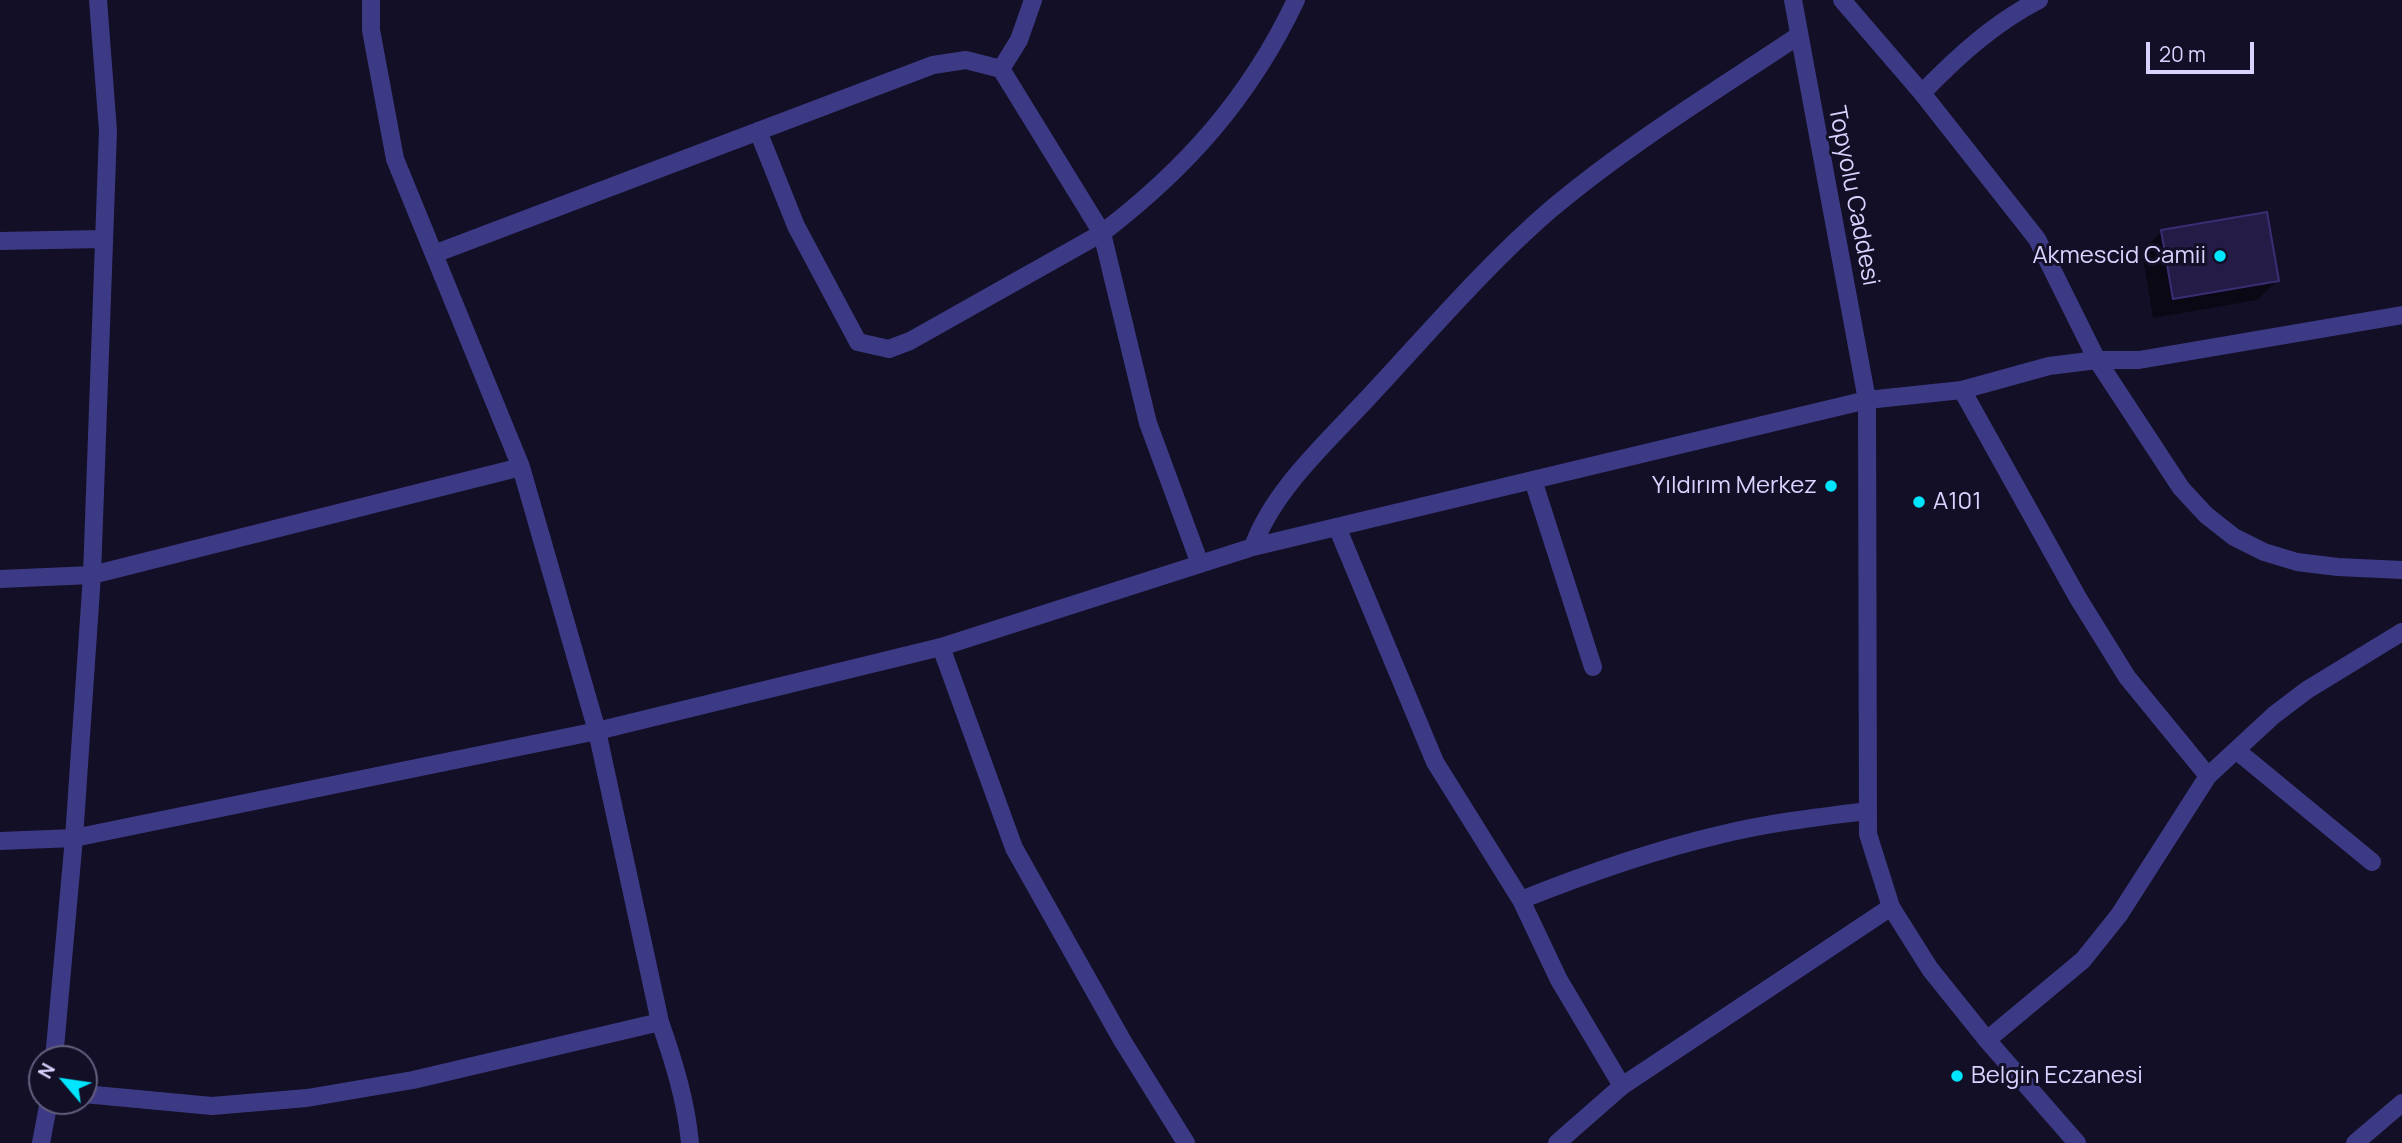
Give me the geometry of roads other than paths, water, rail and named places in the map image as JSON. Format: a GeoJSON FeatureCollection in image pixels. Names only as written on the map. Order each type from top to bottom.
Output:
{"type":"FeatureCollection","features":[{"type":"Feature","properties":{"kind":"street"},"geometry":{"type":"LineString","coordinates":[[55,1045],[74,838],[92,575],[108,131],[98,0]]}},
{"type":"Feature","properties":{"kind":"street"},"geometry":{"type":"LineString","coordinates":[[372,0],[371,30],[395,159],[521,467],[597,731],[660,1022],[676,1066],[687,1111],[690,1143]]}},
{"type":"Feature","properties":{"kind":"street"},"geometry":{"type":"LineString","coordinates":[[1001,69],[1019,40],[1033,0]]}},
{"type":"Feature","properties":{"kind":"street"},"geometry":{"type":"LineString","coordinates":[[758,131],[796,226],[858,342],[890,349],[910,341],[1102,233],[1163,184],[1226,116],[1256,73],[1296,0]]}},
{"type":"Feature","properties":{"kind":"street","name":"Topyolu Caddesi"},"geometry":{"type":"LineString","coordinates":[[1793,0],[1867,400],[1868,834],[1891,908],[1930,969],[1987,1040],[2077,1143]]}},
{"type":"Feature","properties":{"kind":"street"},"geometry":{"type":"LineString","coordinates":[[1842,0],[1922,93],[2037,239],[2097,360],[2181,488],[2206,515],[2234,537],[2264,552],[2297,562],[2402,570]]}},
{"type":"Feature","properties":{"kind":"street"},"geometry":{"type":"LineString","coordinates":[[1922,93],[1955,59],[1992,29],[2039,0]]}},
{"type":"Feature","properties":{"kind":"street"},"geometry":{"type":"LineString","coordinates":[[1252,547],[1261,524],[1311,460],[1473,285],[1549,211],[1619,156],[1798,36]]}},
{"type":"Feature","properties":{"kind":"street"},"geometry":{"type":"LineString","coordinates":[[434,254],[933,65],[966,60],[1001,69],[1102,233],[1149,423],[1200,564]]}},
{"type":"Feature","properties":{"kind":"street"},"geometry":{"type":"LineString","coordinates":[[0,241],[103,239]]}},
{"type":"Feature","properties":{"kind":"street"},"geometry":{"type":"LineString","coordinates":[[0,841],[74,838],[597,731],[941,647],[1252,547],[1867,400],[1962,390],[2049,366],[2097,360],[2139,360],[2402,315]]}},
{"type":"Feature","properties":{"kind":"street"},"geometry":{"type":"LineString","coordinates":[[1962,390],[2078,598],[2127,677],[2207,776]]}},
{"type":"Feature","properties":{"kind":"street"},"geometry":{"type":"LineString","coordinates":[[0,579],[92,575],[521,467]]}},
{"type":"Feature","properties":{"kind":"street"},"geometry":{"type":"LineString","coordinates":[[1533,481],[1593,667]]}},
{"type":"Feature","properties":{"kind":"street"},"geometry":{"type":"LineString","coordinates":[[1338,527],[1435,762],[1521,900],[1559,980],[1622,1086]]}},
{"type":"Feature","properties":{"kind":"street"},"geometry":{"type":"LineString","coordinates":[[1987,1040],[2083,960],[2119,915],[2207,776],[2274,715],[2307,690],[2402,632]]}},
{"type":"Feature","properties":{"kind":"street"},"geometry":{"type":"LineString","coordinates":[[941,647],[1014,848],[1122,1040],[1186,1143]]}},
{"type":"Feature","properties":{"kind":"street"},"geometry":{"type":"LineString","coordinates":[[2236,750],[2372,862]]}},
{"type":"Feature","properties":{"kind":"street"},"geometry":{"type":"LineString","coordinates":[[1521,900],[1608,867],[1721,835],[1867,811]]}},
{"type":"Feature","properties":{"kind":"street"},"geometry":{"type":"LineString","coordinates":[[1558,1143],[1622,1086],[1891,908]]}},
{"type":"Feature","properties":{"kind":"street"},"geometry":{"type":"LineString","coordinates":[[98,1095],[212,1106],[307,1098],[413,1080],[660,1022]]}},
{"type":"Feature","properties":{"kind":"street"},"geometry":{"type":"LineString","coordinates":[[2355,1143],[2402,1103]]}},
{"type":"Feature","properties":{"kind":"street"},"geometry":{"type":"LineString","coordinates":[[41,1143],[47,1115]]}},
{"type":"Feature","properties":{"kind":"place","name":"Akmescid Camii"},"geometry":{"type":"Point","coordinates":[2220,256]}},
{"type":"Feature","properties":{"kind":"place","name":"Yıldırım Merkez"},"geometry":{"type":"Point","coordinates":[1831,486]}},
{"type":"Feature","properties":{"kind":"place","name":"A101"},"geometry":{"type":"Point","coordinates":[1919,502]}},
{"type":"Feature","properties":{"kind":"place","name":"Belgin Eczanesi"},"geometry":{"type":"Point","coordinates":[1957,1076]}}]}
